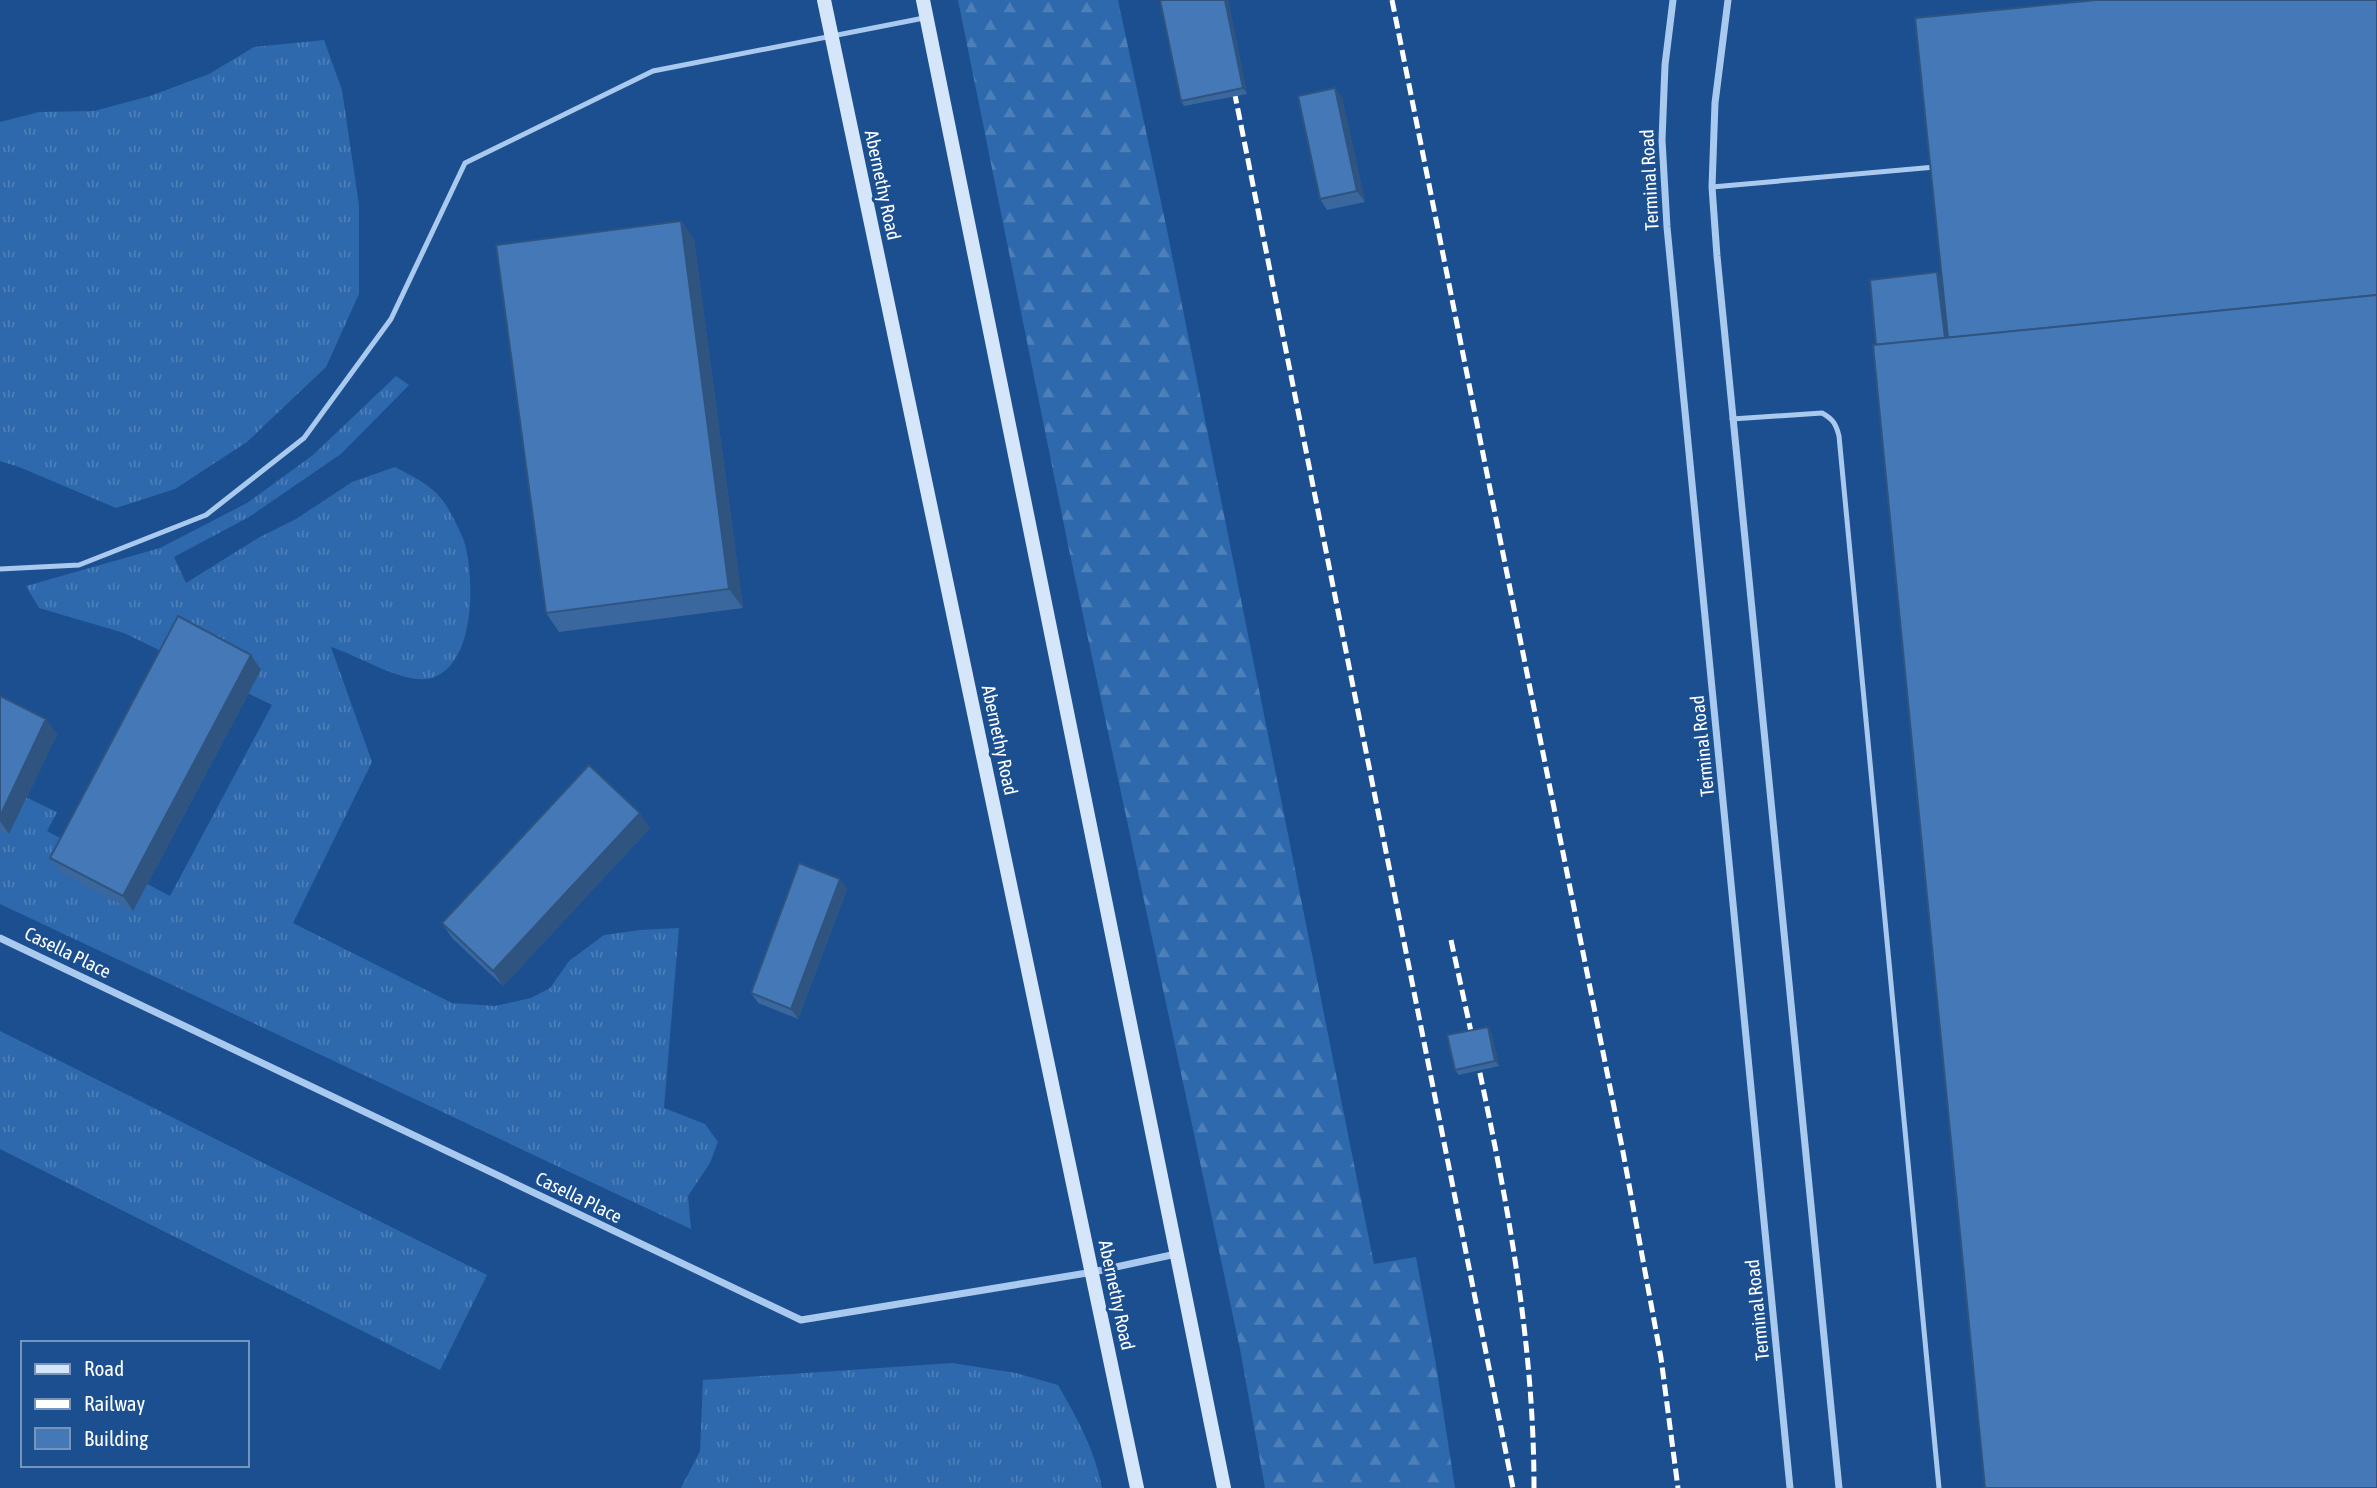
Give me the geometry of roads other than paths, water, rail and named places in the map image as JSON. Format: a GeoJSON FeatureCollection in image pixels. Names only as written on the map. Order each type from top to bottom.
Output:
{"type":"FeatureCollection","features":[{"type":"Feature","properties":{"kind":"main road","name":"Abernethy Road"},"geometry":{"type":"LineString","coordinates":[[824,0],[1137,1488]]}},
{"type":"Feature","properties":{"kind":"main road"},"geometry":{"type":"LineString","coordinates":[[923,0],[1224,1488]]}},
{"type":"Feature","properties":{"kind":"street","name":"Terminal Road"},"geometry":{"type":"LineString","coordinates":[[1673,0],[1665,65],[1662,140],[1667,227],[1790,1488]]}},
{"type":"Feature","properties":{"kind":"street"},"geometry":{"type":"LineString","coordinates":[[1728,0],[1715,103],[1712,187],[1732,419],[1839,1488]]}},
{"type":"Feature","properties":{"kind":"street","name":"Casella Place"},"geometry":{"type":"LineString","coordinates":[[0,937],[801,1320],[1093,1272],[1176,1254]]}},
{"type":"Feature","properties":{"kind":"lane"},"geometry":{"type":"LineString","coordinates":[[0,569],[79,565],[206,515],[304,438],[391,319],[465,163],[653,71],[927,18]]}},
{"type":"Feature","properties":{"kind":"lane"},"geometry":{"type":"LineString","coordinates":[[1712,187],[1937,167]]}},
{"type":"Feature","properties":{"kind":"lane"},"geometry":{"type":"LineString","coordinates":[[1732,419],[1822,413],[1831,418],[1839,436],[1939,1488]]}},
{"type":"Feature","properties":{"kind":"railway"},"geometry":{"type":"LineString","coordinates":[[1392,0],[1623,1152],[1661,1358],[1678,1488]]}},
{"type":"Feature","properties":{"kind":"railway"},"geometry":{"type":"LineString","coordinates":[[1231,75],[1513,1488]]}},
{"type":"Feature","properties":{"kind":"railway"},"geometry":{"type":"LineString","coordinates":[[1451,940],[1494,1143],[1518,1280],[1527,1349],[1534,1488]]}}]}
